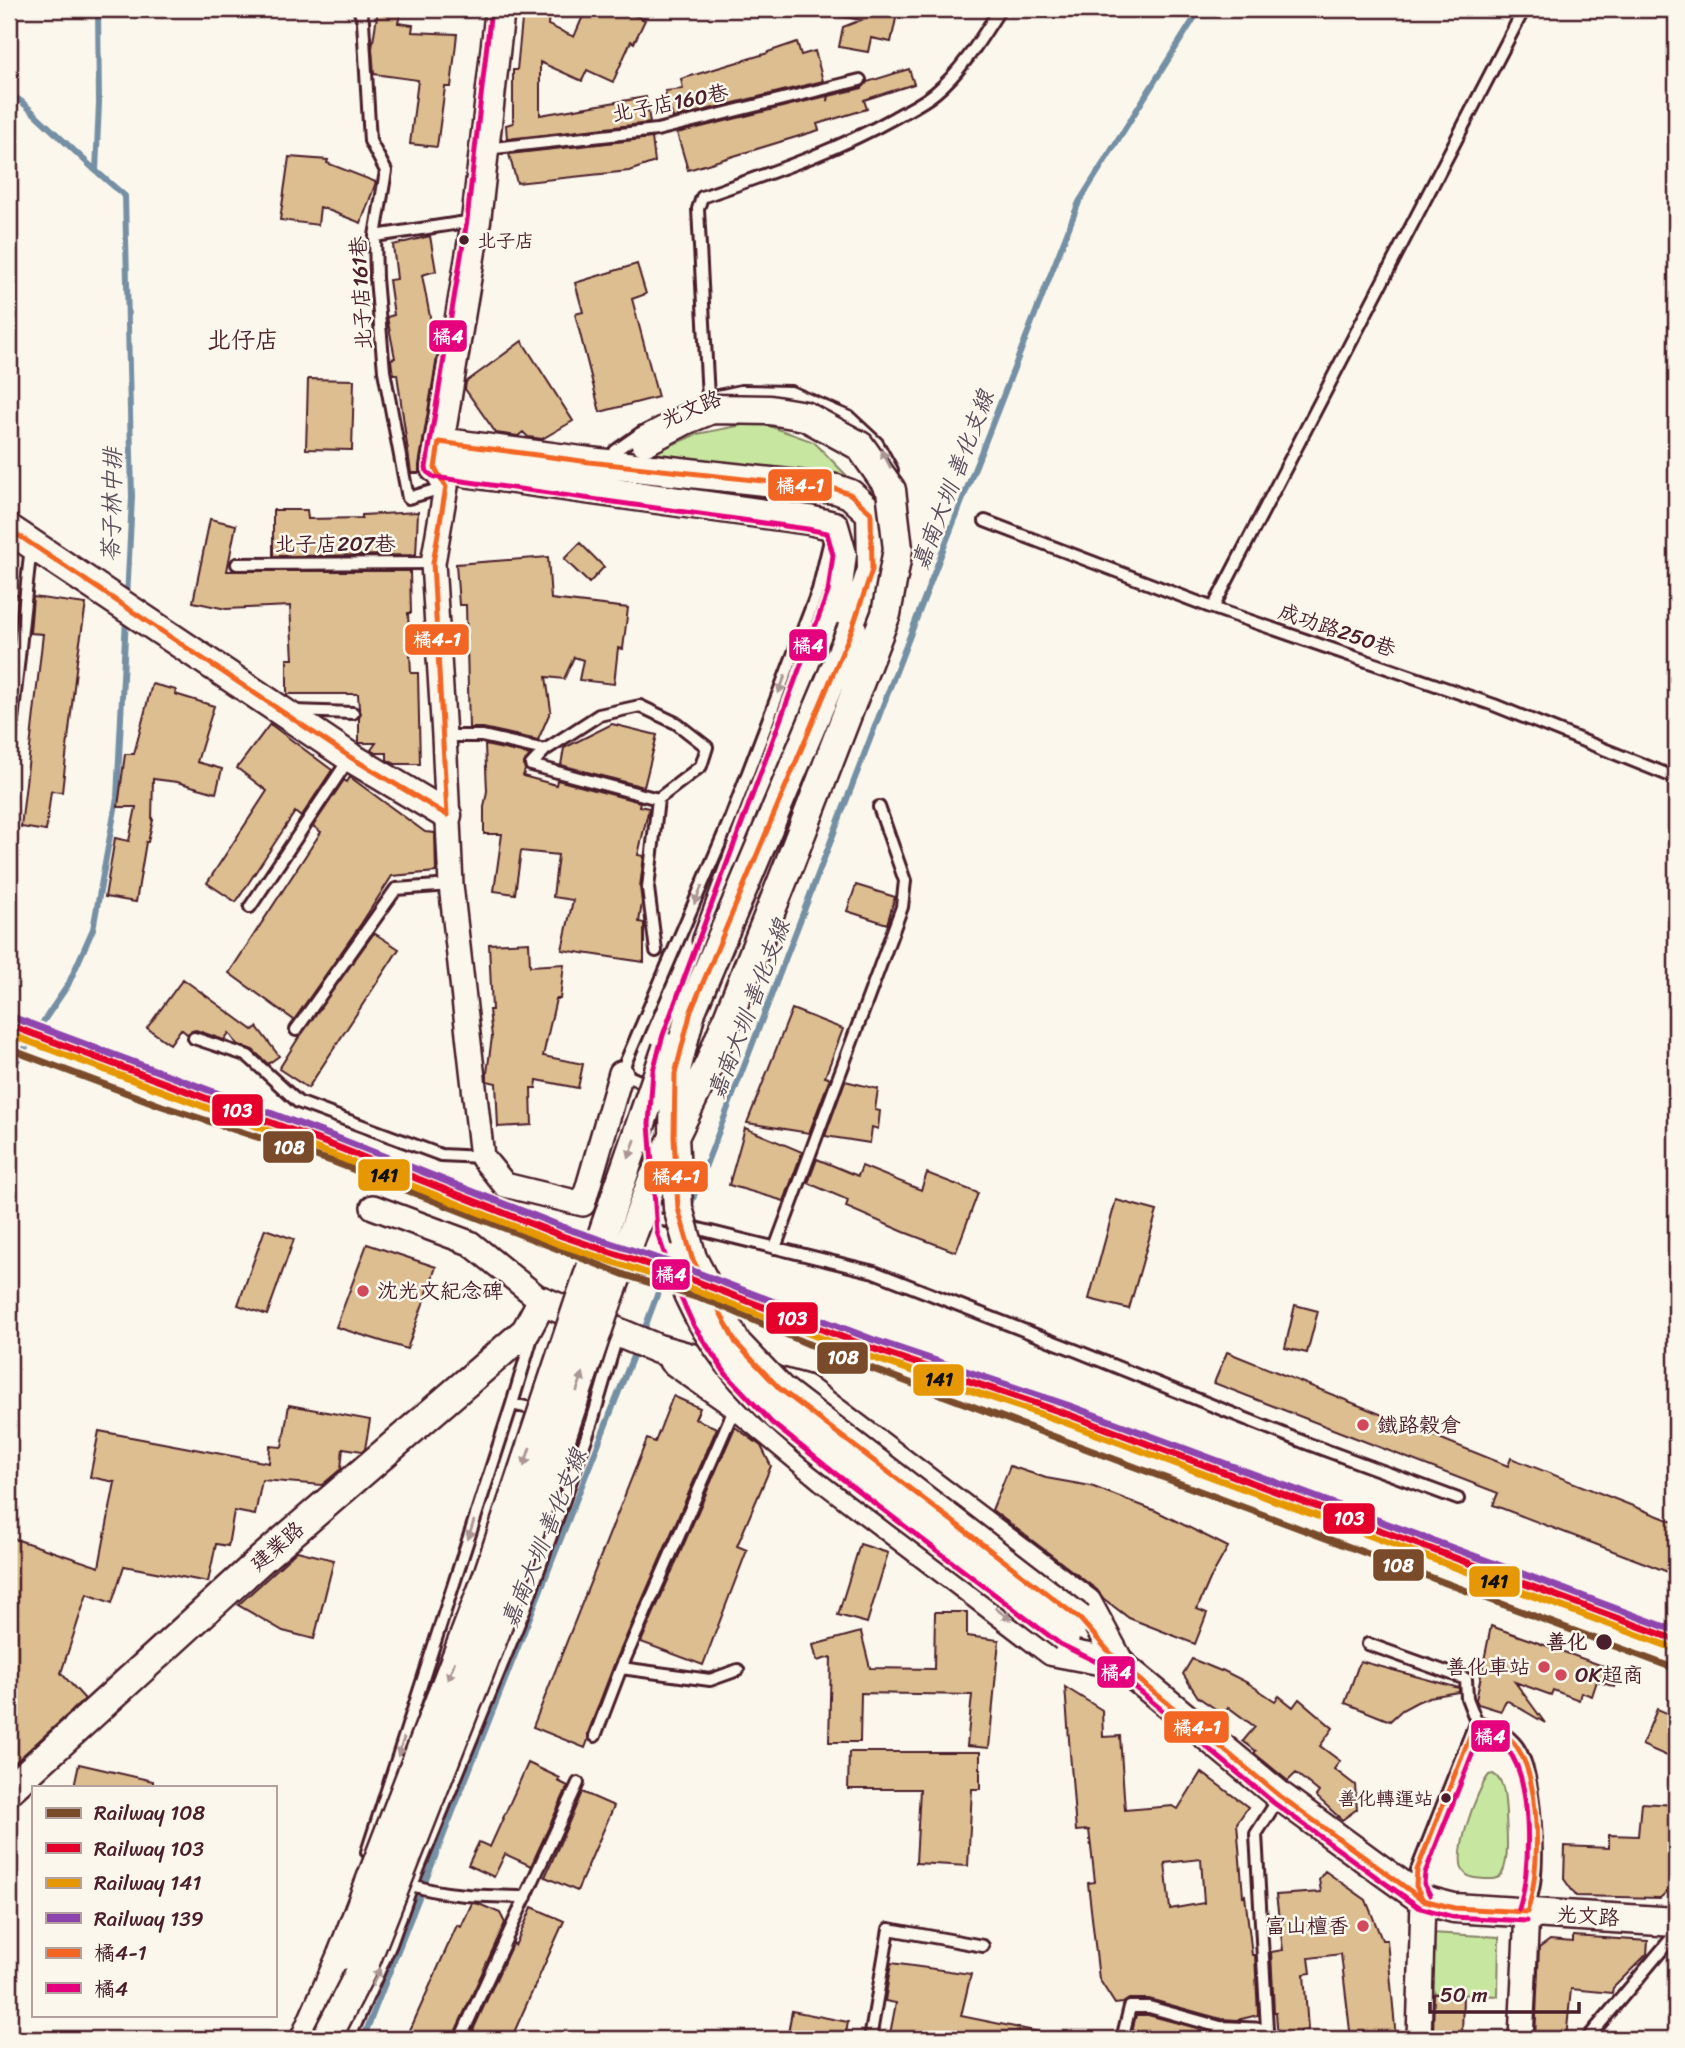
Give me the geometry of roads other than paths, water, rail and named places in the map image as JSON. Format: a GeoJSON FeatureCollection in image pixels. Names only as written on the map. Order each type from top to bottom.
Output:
{"type":"FeatureCollection","features":[{"type":"Feature","properties":{"kind":"street"},"geometry":{"type":"LineString","coordinates":[[500,9],[485,149],[440,466],[433,563],[451,885],[482,1157],[505,1185],[592,1206],[621,1073]]}},
{"type":"Feature","properties":{"kind":"street"},"geometry":{"type":"LineString","coordinates":[[326,2039],[364,1965],[496,1630],[604,1311],[651,1184],[710,1063],[886,614],[898,549],[891,491],[860,446],[805,416],[770,410],[712,409],[645,440],[602,456]]}},
{"type":"Feature","properties":{"kind":"street"},"geometry":{"type":"LineString","coordinates":[[440,466],[602,456],[836,489],[850,494],[871,513],[872,570],[852,629],[691,1011],[675,1074],[674,1137],[678,1208],[692,1258],[736,1343],[780,1389],[1072,1628]]}},
{"type":"Feature","properties":{"kind":"street"},"geometry":{"type":"LineString","coordinates":[[305,2039],[335,1956],[488,1575],[670,1038],[837,594],[842,554],[834,526],[809,520],[440,466]]}},
{"type":"Feature","properties":{"kind":"street"},"geometry":{"type":"LineString","coordinates":[[20,537],[350,757],[447,815]]}},
{"type":"Feature","properties":{"kind":"street"},"geometry":{"type":"LineString","coordinates":[[670,1038],[662,1072],[658,1124],[666,1230],[682,1282],[702,1322],[733,1369],[779,1416],[837,1464],[1120,1664]]}},
{"type":"Feature","properties":{"kind":"street"},"geometry":{"type":"LineString","coordinates":[[373,1207],[470,1242],[542,1301],[658,1349],[804,1389],[1087,1603],[1120,1664]]}},
{"type":"Feature","properties":{"kind":"street","name":"建業路"},"geometry":{"type":"LineString","coordinates":[[9,1790],[262,1559],[526,1331],[542,1301]]}},
{"type":"Feature","properties":{"kind":"street"},"geometry":{"type":"LineString","coordinates":[[658,1349],[736,1405],[824,1477],[1052,1651],[1120,1664]]}},
{"type":"Feature","properties":{"kind":"street"},"geometry":{"type":"LineString","coordinates":[[736,1405],[745,1373]]}},
{"type":"Feature","properties":{"kind":"street","name":"光文路"},"geometry":{"type":"LineString","coordinates":[[1120,1664],[1280,1796],[1423,1900],[1454,1908],[1676,1922]]}},
{"type":"Feature","properties":{"kind":"street"},"geometry":{"type":"LineString","coordinates":[[1419,2039],[1423,1900]]}},
{"type":"Feature","properties":{"kind":"street"},"geometry":{"type":"LineString","coordinates":[[1521,2039],[1527,1912]]}},
{"type":"Feature","properties":{"kind":"lane","name":"北子店161巷"},"geometry":{"type":"LineString","coordinates":[[359,9],[363,21],[370,141],[386,171],[375,236],[384,371],[408,498],[440,466]]}},
{"type":"Feature","properties":{"kind":"lane"},"geometry":{"type":"LineString","coordinates":[[708,398],[698,209],[702,197],[786,167],[871,131],[922,103],[936,93],[972,52],[1000,9]]}},
{"type":"Feature","properties":{"kind":"lane"},"geometry":{"type":"LineString","coordinates":[[1213,608],[1524,9]]}},
{"type":"Feature","properties":{"kind":"lane","name":"北子店160巷"},"geometry":{"type":"LineString","coordinates":[[485,149],[657,130],[860,80]]}},
{"type":"Feature","properties":{"kind":"lane"},"geometry":{"type":"LineString","coordinates":[[375,236],[475,221]]}},
{"type":"Feature","properties":{"kind":"lane","name":"光文路"},"geometry":{"type":"LineString","coordinates":[[602,456],[645,430],[708,398],[741,391],[791,392],[849,417],[877,443],[890,465],[898,488],[904,516],[905,543],[898,603],[735,1032],[707,1096],[695,1104],[621,1073]]}},
{"type":"Feature","properties":{"kind":"lane"},"geometry":{"type":"LineString","coordinates":[[872,570],[898,488]]}},
{"type":"Feature","properties":{"kind":"lane","name":"成功路250巷"},"geometry":{"type":"LineString","coordinates":[[985,521],[1213,608],[1494,705],[1676,778]]}},
{"type":"Feature","properties":{"kind":"lane"},"geometry":{"type":"LineString","coordinates":[[621,1073],[729,822],[818,590],[834,526]]}},
{"type":"Feature","properties":{"kind":"lane"},"geometry":{"type":"LineString","coordinates":[[9,749],[20,537]]}},
{"type":"Feature","properties":{"kind":"lane","name":"北子店207巷"},"geometry":{"type":"LineString","coordinates":[[237,564],[433,563]]}},
{"type":"Feature","properties":{"kind":"lane"},"geometry":{"type":"LineString","coordinates":[[656,951],[648,888],[659,799],[701,766],[707,747],[676,723],[640,706],[599,715],[545,750],[531,765],[659,799]]}},
{"type":"Feature","properties":{"kind":"lane"},"geometry":{"type":"LineString","coordinates":[[281,710],[353,713]]}},
{"type":"Feature","properties":{"kind":"lane"},"geometry":{"type":"LineString","coordinates":[[444,736],[482,736],[545,750]]}},
{"type":"Feature","properties":{"kind":"lane"},"geometry":{"type":"LineString","coordinates":[[250,907],[350,757]]}},
{"type":"Feature","properties":{"kind":"lane"},"geometry":{"type":"LineString","coordinates":[[775,1248],[902,907],[905,881],[879,807]]}},
{"type":"Feature","properties":{"kind":"lane"},"geometry":{"type":"LineString","coordinates":[[296,1030],[396,889],[451,885]]}},
{"type":"Feature","properties":{"kind":"lane"},"geometry":{"type":"LineString","coordinates":[[194,1038],[248,1056],[298,1102],[441,1155],[482,1157]]}},
{"type":"Feature","properties":{"kind":"lane"},"geometry":{"type":"LineString","coordinates":[[592,1206],[664,1219],[874,1272],[1307,1443],[1458,1499]]}},
{"type":"Feature","properties":{"kind":"lane"},"geometry":{"type":"LineString","coordinates":[[362,1868],[512,1404],[542,1301]]}},
{"type":"Feature","properties":{"kind":"lane"},"geometry":{"type":"LineString","coordinates":[[349,2039],[391,1944],[412,1885],[525,1608],[592,1422],[618,1332]]}},
{"type":"Feature","properties":{"kind":"lane"},"geometry":{"type":"LineString","coordinates":[[512,1404],[592,1422]]}},
{"type":"Feature","properties":{"kind":"lane"},"geometry":{"type":"LineString","coordinates":[[595,1736],[621,1668],[736,1405]]}},
{"type":"Feature","properties":{"kind":"lane"},"geometry":{"type":"LineString","coordinates":[[1368,1644],[1466,1679],[1467,1698],[1476,1721],[1417,1870],[1416,1890],[1423,1900]]}},
{"type":"Feature","properties":{"kind":"lane"},"geometry":{"type":"LineString","coordinates":[[621,1668],[710,1680],[738,1670]]}},
{"type":"Feature","properties":{"kind":"lane"},"geometry":{"type":"LineString","coordinates":[[1476,1721],[1494,1727],[1511,1740],[1519,1749],[1526,1765],[1536,1839],[1534,1884],[1527,1912]]}},
{"type":"Feature","properties":{"kind":"lane"},"geometry":{"type":"LineString","coordinates":[[460,2039],[578,1783]]}},
{"type":"Feature","properties":{"kind":"lane"},"geometry":{"type":"LineString","coordinates":[[1122,2039],[1130,2007],[1149,2007],[1220,2027],[1267,2029],[1256,1833],[1280,1796]]}},
{"type":"Feature","properties":{"kind":"lane"},"geometry":{"type":"LineString","coordinates":[[412,1885],[459,1894],[526,1897]]}},
{"type":"Feature","properties":{"kind":"lane"},"geometry":{"type":"LineString","coordinates":[[870,2039],[889,1929],[983,1946]]}},
{"type":"Feature","properties":{"kind":"lane"},"geometry":{"type":"LineString","coordinates":[[1587,2039],[1676,1933]]}},
{"type":"Feature","properties":{"kind":"lane"},"geometry":{"type":"LineString","coordinates":[[294,2039],[335,1956]]}},
{"type":"Feature","properties":{"kind":"waterway","name":"苓子林中排"},"geometry":{"type":"LineString","coordinates":[[98,9],[99,103],[96,171],[125,196],[132,497],[127,599]]}},
{"type":"Feature","properties":{"kind":"waterway","name":"嘉南大圳 善化支線"},"geometry":{"type":"LineString","coordinates":[[689,1209],[1079,202],[1200,9]]}},
{"type":"Feature","properties":{"kind":"waterway"},"geometry":{"type":"LineString","coordinates":[[9,93],[96,171]]}},
{"type":"Feature","properties":{"kind":"waterway","name":"苓子林中排"},"geometry":{"type":"LineString","coordinates":[[9,1072],[68,985],[93,929],[117,798],[126,617]]}},
{"type":"Feature","properties":{"kind":"waterway","name":"嘉南大圳 善化支線"},"geometry":{"type":"LineString","coordinates":[[643,1333],[667,1268]]}},
{"type":"Feature","properties":{"kind":"waterway","name":"嘉南大圳 善化支線"},"geometry":{"type":"LineString","coordinates":[[363,2039],[637,1346]]}},
{"type":"Feature","properties":{"kind":"rail line","name":"139"},"geometry":{"type":"LineString","coordinates":[[12,1017],[340,1139],[565,1228],[677,1265],[874,1340],[1070,1406],[1676,1631]]}},
{"type":"Feature","properties":{"kind":"rail line","name":"103"},"geometry":{"type":"LineString","coordinates":[[9,1025],[337,1147],[562,1236],[674,1273],[871,1348],[1067,1414],[1676,1640]]}},
{"type":"Feature","properties":{"kind":"rail line","name":"141"},"geometry":{"type":"LineString","coordinates":[[9,1034],[334,1155],[559,1244],[671,1281],[868,1356],[1064,1422],[1673,1648]]}},
{"type":"Feature","properties":{"kind":"rail line","name":"108"},"geometry":{"type":"LineString","coordinates":[[9,1049],[162,1106],[334,1162],[625,1275],[717,1304],[822,1350],[1676,1669]]}},
{"type":"Feature","properties":{"kind":"place","name":"北子店"},"geometry":{"type":"Point","coordinates":[464,240]}},
{"type":"Feature","properties":{"kind":"place","name":"沈光文紀念碑"},"geometry":{"type":"Point","coordinates":[363,1291]}},
{"type":"Feature","properties":{"kind":"place","name":"鐵路穀倉"},"geometry":{"type":"Point","coordinates":[1363,1425]}},
{"type":"Feature","properties":{"kind":"place","name":"善化"},"geometry":{"type":"Point","coordinates":[1604,1642]}},
{"type":"Feature","properties":{"kind":"place","name":"善化車站"},"geometry":{"type":"Point","coordinates":[1544,1667]}},
{"type":"Feature","properties":{"kind":"place","name":"OK超商"},"geometry":{"type":"Point","coordinates":[1561,1675]}},
{"type":"Feature","properties":{"kind":"place","name":"善化轉運站"},"geometry":{"type":"Point","coordinates":[1446,1798]}},
{"type":"Feature","properties":{"kind":"place","name":"富山檀香"},"geometry":{"type":"Point","coordinates":[1363,1926]}},
{"type":"Feature","properties":{"kind":"district","name":"北仔店"},"geometry":{"type":"Point","coordinates":[243,340]}}]}
